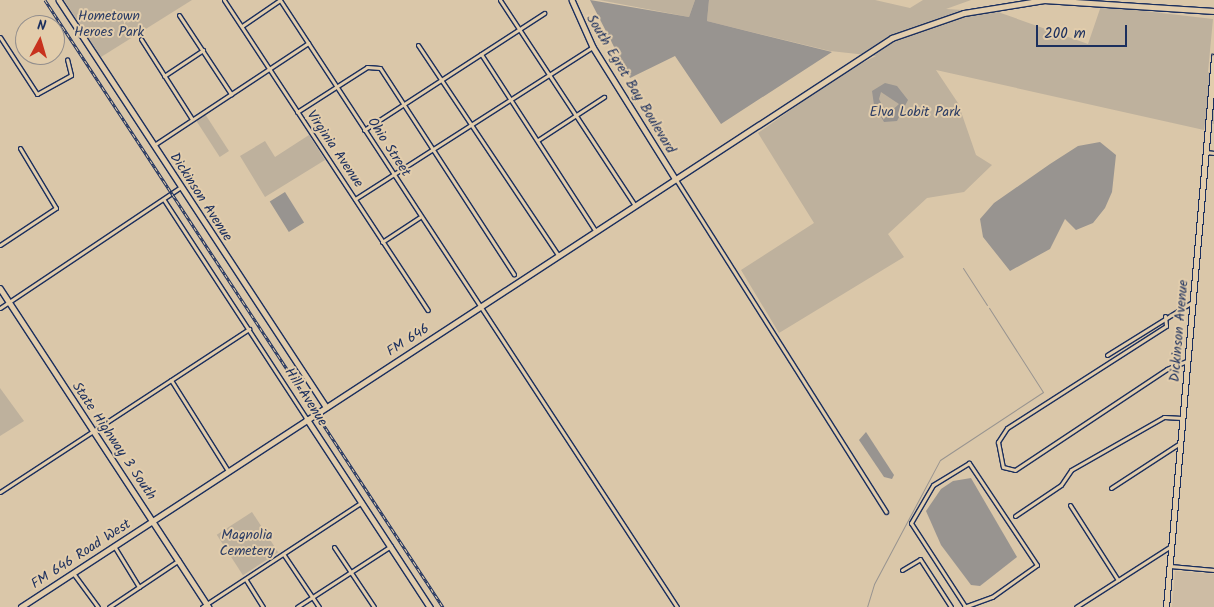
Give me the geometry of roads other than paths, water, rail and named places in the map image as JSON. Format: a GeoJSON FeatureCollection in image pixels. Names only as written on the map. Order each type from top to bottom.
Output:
{"type":"FeatureCollection","features":[{"type":"Feature","properties":{"kind":"main road","name":"Dickinson Avenue"},"geometry":{"type":"LineString","coordinates":[[59,0],[326,407]]}},
{"type":"Feature","properties":{"kind":"main road","name":"South Egret Bay Boulevard"},"geometry":{"type":"LineString","coordinates":[[572,0],[593,47],[675,178]]}},
{"type":"Feature","properties":{"kind":"main road","name":"FM 646"},"geometry":{"type":"LineString","coordinates":[[153,520],[634,204],[861,56],[892,38],[964,12],[1044,0],[1214,11]]}},
{"type":"Feature","properties":{"kind":"main road","name":"Dickinson Avenue"},"geometry":{"type":"LineString","coordinates":[[1166,607],[1214,57]]}},
{"type":"Feature","properties":{"kind":"main road","name":"State Highway 3 South"},"geometry":{"type":"LineString","coordinates":[[0,288],[208,605]]}},
{"type":"Feature","properties":{"kind":"main road","name":"Hill Avenue"},"geometry":{"type":"LineString","coordinates":[[307,419],[430,607]]}},
{"type":"Feature","properties":{"kind":"main road","name":"FM 646 Road West"},"geometry":{"type":"LineString","coordinates":[[21,607],[153,520]]}},
{"type":"Feature","properties":{"kind":"street","name":"Virginia Avenue"},"geometry":{"type":"LineString","coordinates":[[224,0],[428,310]]}},
{"type":"Feature","properties":{"kind":"street"},"geometry":{"type":"LineString","coordinates":[[242,26],[280,0]]}},
{"type":"Feature","properties":{"kind":"street","name":"Ohio Street"},"geometry":{"type":"LineString","coordinates":[[280,0],[420,217],[677,607]]}},
{"type":"Feature","properties":{"kind":"street"},"geometry":{"type":"LineString","coordinates":[[501,1],[634,204]]}},
{"type":"Feature","properties":{"kind":"street"},"geometry":{"type":"LineString","coordinates":[[364,130],[544,13]]}},
{"type":"Feature","properties":{"kind":"street"},"geometry":{"type":"LineString","coordinates":[[179,15],[231,94]]}},
{"type":"Feature","properties":{"kind":"street"},"geometry":{"type":"LineString","coordinates":[[0,38],[37,94],[71,75],[67,59]]}},
{"type":"Feature","properties":{"kind":"street"},"geometry":{"type":"LineString","coordinates":[[141,39],[192,119]]}},
{"type":"Feature","properties":{"kind":"street"},"geometry":{"type":"LineString","coordinates":[[154,145],[308,43]]}},
{"type":"Feature","properties":{"kind":"street"},"geometry":{"type":"LineString","coordinates":[[418,45],[558,255]]}},
{"type":"Feature","properties":{"kind":"street"},"geometry":{"type":"LineString","coordinates":[[355,199],[510,98],[593,47]]}},
{"type":"Feature","properties":{"kind":"street"},"geometry":{"type":"LineString","coordinates":[[164,76],[203,50]]}},
{"type":"Feature","properties":{"kind":"street"},"geometry":{"type":"LineString","coordinates":[[481,54],[595,230]]}},
{"type":"Feature","properties":{"kind":"street"},"geometry":{"type":"LineString","coordinates":[[297,112],[367,68],[382,69],[514,274]]}},
{"type":"Feature","properties":{"kind":"street"},"geometry":{"type":"LineString","coordinates":[[538,140],[604,97]]}},
{"type":"Feature","properties":{"kind":"street"},"geometry":{"type":"LineString","coordinates":[[0,244],[56,206],[20,148]]}},
{"type":"Feature","properties":{"kind":"street"},"geometry":{"type":"LineString","coordinates":[[1206,152],[1214,153]]}},
{"type":"Feature","properties":{"kind":"street"},"geometry":{"type":"LineString","coordinates":[[675,178],[886,512]]}},
{"type":"Feature","properties":{"kind":"street"},"geometry":{"type":"LineString","coordinates":[[0,308],[181,187]]}},
{"type":"Feature","properties":{"kind":"street","name":"Hill Avenue"},"geometry":{"type":"LineString","coordinates":[[164,200],[307,419]]}},
{"type":"Feature","properties":{"kind":"street"},"geometry":{"type":"LineString","coordinates":[[382,242],[420,217]]}},
{"type":"Feature","properties":{"kind":"street"},"geometry":{"type":"LineString","coordinates":[[1107,355],[1165,316],[1192,302]]}},
{"type":"Feature","properties":{"kind":"street"},"geometry":{"type":"LineString","coordinates":[[1165,316],[1166,326],[1007,428],[998,442],[1003,467],[1014,470],[1180,361],[1187,361]]}},
{"type":"Feature","properties":{"kind":"street"},"geometry":{"type":"LineString","coordinates":[[0,492],[249,329]]}},
{"type":"Feature","properties":{"kind":"street"},"geometry":{"type":"LineString","coordinates":[[172,380],[228,471]]}},
{"type":"Feature","properties":{"kind":"street"},"geometry":{"type":"LineString","coordinates":[[1015,516],[1061,485],[1072,470],[1164,417],[1182,418]]}},
{"type":"Feature","properties":{"kind":"street"},"geometry":{"type":"LineString","coordinates":[[1111,488],[1180,443]]}},
{"type":"Feature","properties":{"kind":"street"},"geometry":{"type":"LineString","coordinates":[[969,463],[1037,565],[992,597],[964,606],[911,523],[933,485],[969,463]]}},
{"type":"Feature","properties":{"kind":"street"},"geometry":{"type":"LineString","coordinates":[[202,607],[208,605],[362,502]]}},
{"type":"Feature","properties":{"kind":"street"},"geometry":{"type":"LineString","coordinates":[[1070,505],[1118,580]]}},
{"type":"Feature","properties":{"kind":"street"},"geometry":{"type":"LineString","coordinates":[[323,529],[326,533]]}},
{"type":"Feature","properties":{"kind":"street"},"geometry":{"type":"LineString","coordinates":[[114,546],[140,587]]}},
{"type":"Feature","properties":{"kind":"street"},"geometry":{"type":"LineString","coordinates":[[297,607],[391,546]]}},
{"type":"Feature","properties":{"kind":"street"},"geometry":{"type":"LineString","coordinates":[[1076,607],[1171,546]]}},
{"type":"Feature","properties":{"kind":"street"},"geometry":{"type":"LineString","coordinates":[[334,547],[374,607]]}},
{"type":"Feature","properties":{"kind":"street"},"geometry":{"type":"LineString","coordinates":[[284,555],[319,607]]}},
{"type":"Feature","properties":{"kind":"street"},"geometry":{"type":"LineString","coordinates":[[902,570],[920,559],[951,607]]}},
{"type":"Feature","properties":{"kind":"street"},"geometry":{"type":"LineString","coordinates":[[109,607],[179,560]]}},
{"type":"Feature","properties":{"kind":"street"},"geometry":{"type":"LineString","coordinates":[[1170,566],[1214,570]]}},
{"type":"Feature","properties":{"kind":"street"},"geometry":{"type":"LineString","coordinates":[[73,573],[98,607]]}},
{"type":"Feature","properties":{"kind":"street"},"geometry":{"type":"LineString","coordinates":[[246,580],[263,607]]}},
{"type":"Feature","properties":{"kind":"waterway"},"geometry":{"type":"LineString","coordinates":[[963,268],[987,305]]}},
{"type":"Feature","properties":{"kind":"waterway"},"geometry":{"type":"LineString","coordinates":[[867,607],[874,584],[940,460],[1043,392],[989,308]]}},
{"type":"Feature","properties":{"kind":"railway"},"geometry":{"type":"LineString","coordinates":[[45,0],[443,607]]}},
{"type":"Feature","properties":{"kind":"park label","name":"Hometown Heroes Park"},"geometry":{"type":"Point","coordinates":[109,24]}},
{"type":"Feature","properties":{"kind":"park label","name":"Elva Lobit Park"},"geometry":{"type":"Point","coordinates":[915,112]}},
{"type":"Feature","properties":{"kind":"park label","name":"Magnolia Cemetery"},"geometry":{"type":"Point","coordinates":[247,544]}}]}
